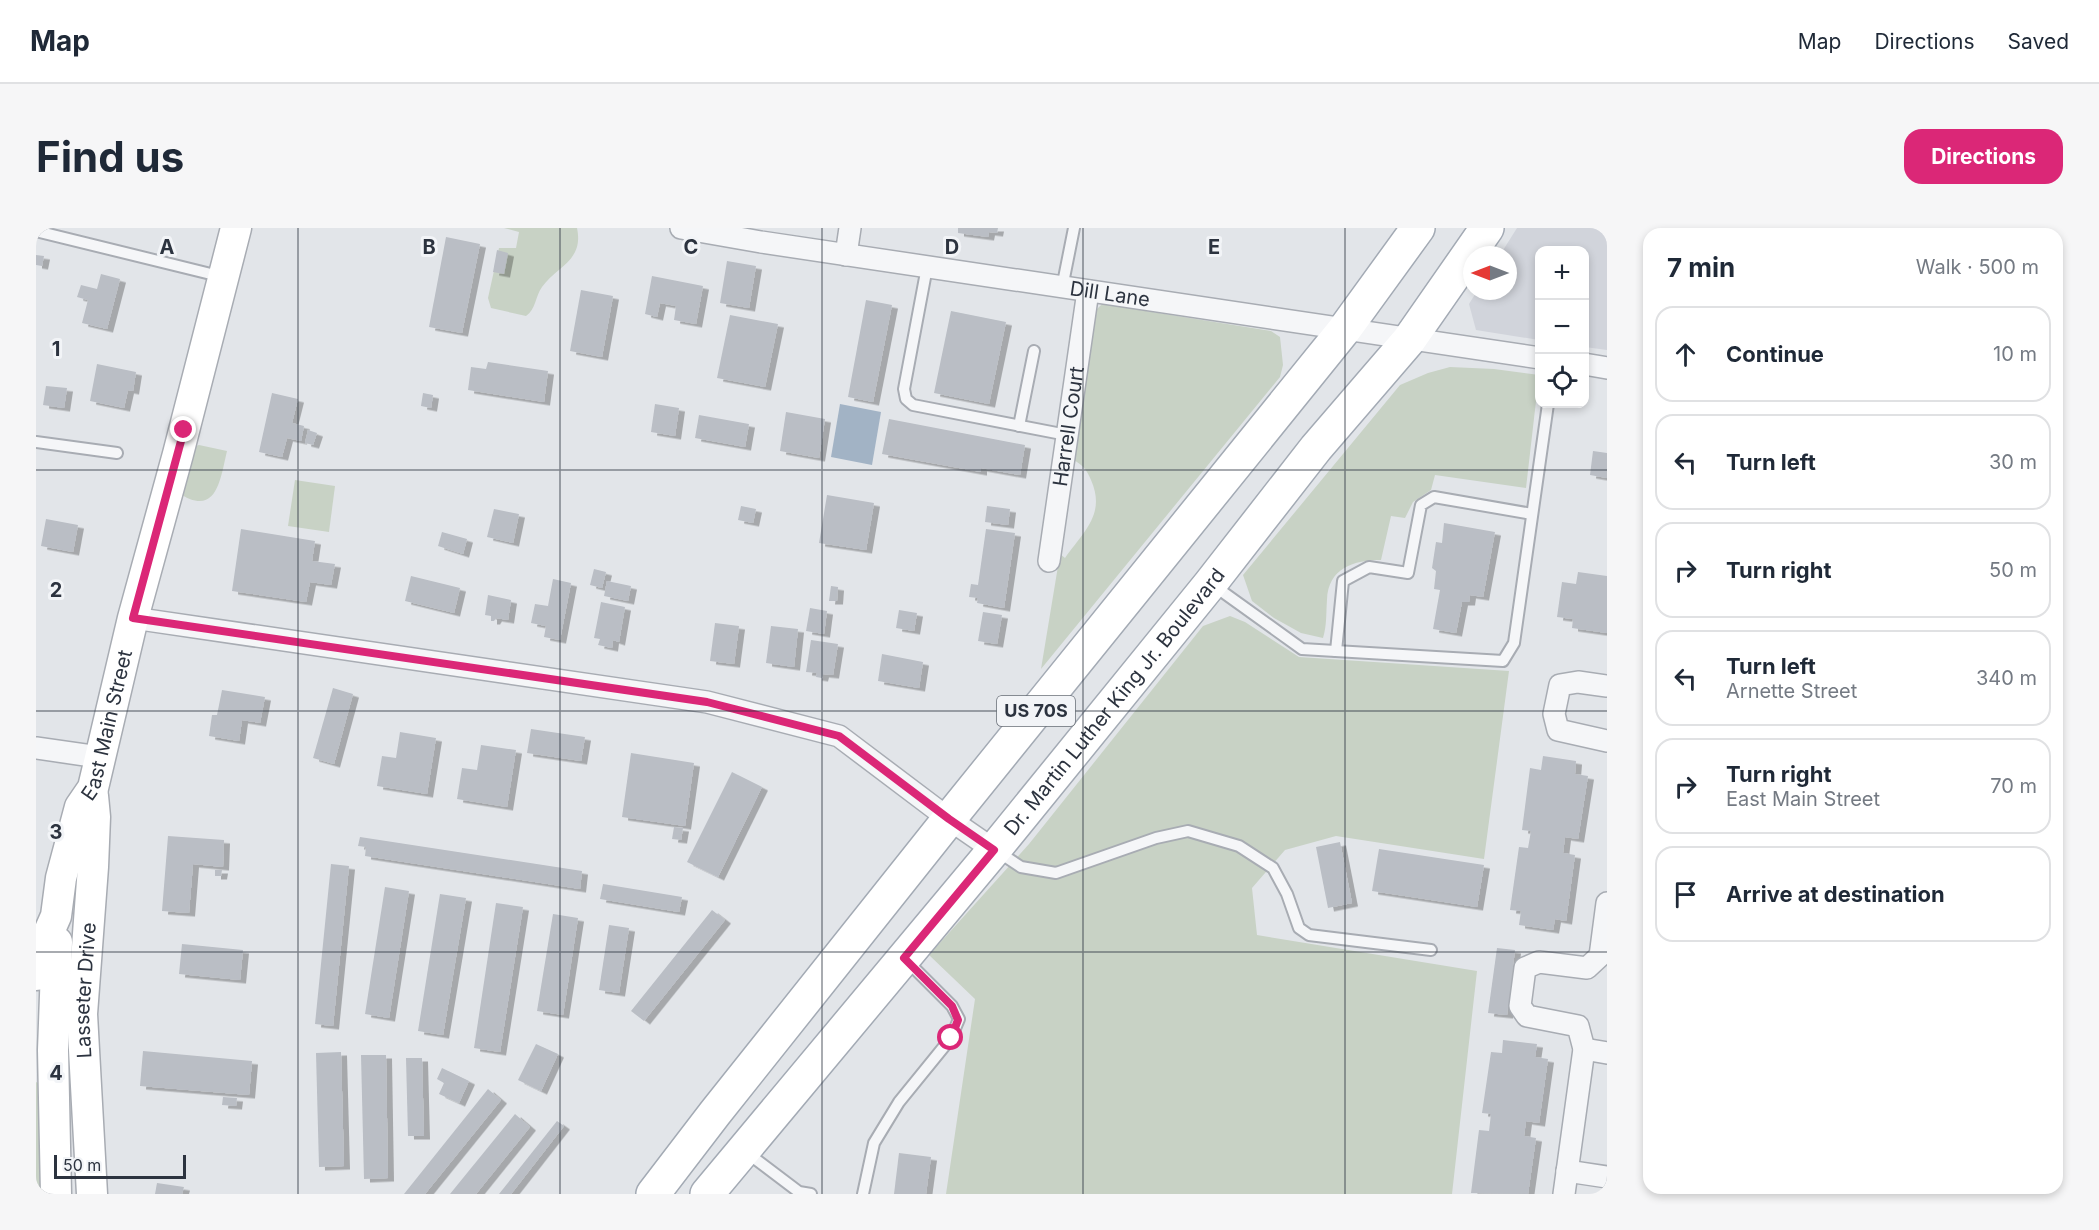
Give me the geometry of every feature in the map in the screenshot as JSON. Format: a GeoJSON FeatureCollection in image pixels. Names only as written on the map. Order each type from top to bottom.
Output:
{"type":"FeatureCollection","features":[{"type":"Feature","properties":{"kind":"main road","name":"US 70S"},"geometry":{"type":"LineString","coordinates":[[653,1194],[949,819],[1344,330],[1418,228]]}},
{"type":"Feature","properties":{"kind":"main road","name":"Dr. Martin Luther King Jr. Boulevard"},"geometry":{"type":"LineString","coordinates":[[707,1194],[994,850],[1210,584],[1316,448],[1409,340],[1487,228]]}},
{"type":"Feature","properties":{"kind":"street","name":"East Main Street"},"geometry":{"type":"LineString","coordinates":[[36,975],[41,950],[56,916],[62,878],[80,807],[93,788],[133,618],[236,228]]}},
{"type":"Feature","properties":{"kind":"street","name":"Dill Lane"},"geometry":{"type":"LineString","coordinates":[[681,228],[1062,288],[1535,357]]}},
{"type":"Feature","properties":{"kind":"street"},"geometry":{"type":"LineString","coordinates":[[846,255],[850,228]]}},
{"type":"Feature","properties":{"kind":"street","name":"Harrell Court"},"geometry":{"type":"LineString","coordinates":[[1050,561],[1088,291]]}},
{"type":"Feature","properties":{"kind":"street"},"geometry":{"type":"LineString","coordinates":[[1589,365],[1607,368]]}},
{"type":"Feature","properties":{"kind":"street"},"geometry":{"type":"LineString","coordinates":[[133,618],[715,705],[839,736],[994,850]]}},
{"type":"Feature","properties":{"kind":"street"},"geometry":{"type":"LineString","coordinates":[[1607,686],[1578,682],[1560,685],[1554,714],[1558,730],[1607,741]]}},
{"type":"Feature","properties":{"kind":"street"},"geometry":{"type":"LineString","coordinates":[[36,748],[99,757]]}},
{"type":"Feature","properties":{"kind":"street","name":"Lasseter Drive"},"geometry":{"type":"LineString","coordinates":[[56,1194],[68,1016],[93,867],[95,817],[93,788]]}},
{"type":"Feature","properties":{"kind":"street"},"geometry":{"type":"LineString","coordinates":[[1564,1194],[1584,1049],[1578,1026],[1527,1016],[1520,1006],[1525,968],[1539,962],[1587,968],[1600,956],[1607,903]]}},
{"type":"Feature","properties":{"kind":"street","name":"Lasseter Drive"},"geometry":{"type":"LineString","coordinates":[[56,916],[57,959],[68,1016],[92,1194]]}},
{"type":"Feature","properties":{"kind":"street"},"geometry":{"type":"LineString","coordinates":[[36,1051],[68,1016]]}},
{"type":"Feature","properties":{"kind":"street"},"geometry":{"type":"LineString","coordinates":[[1584,1049],[1607,1053]]}},
{"type":"Feature","properties":{"kind":"street"},"geometry":{"type":"LineString","coordinates":[[1568,1171],[1607,1177]]}},
{"type":"Feature","properties":{"kind":"lane"},"geometry":{"type":"LineString","coordinates":[[1062,288],[1074,228]]}},
{"type":"Feature","properties":{"kind":"lane"},"geometry":{"type":"LineString","coordinates":[[36,231],[223,278]]}},
{"type":"Feature","properties":{"kind":"lane"},"geometry":{"type":"LineString","coordinates":[[927,267],[904,389],[906,399],[913,405],[1066,435]]}},
{"type":"Feature","properties":{"kind":"lane"},"geometry":{"type":"LineString","coordinates":[[1019,426],[1034,351]]}},
{"type":"Feature","properties":{"kind":"lane"},"geometry":{"type":"LineString","coordinates":[[1210,584],[1302,649],[1503,662],[1514,643],[1547,408]]}},
{"type":"Feature","properties":{"kind":"lane"},"geometry":{"type":"LineString","coordinates":[[36,442],[117,453]]}},
{"type":"Feature","properties":{"kind":"lane"},"geometry":{"type":"LineString","coordinates":[[1336,651],[1343,581],[1369,567],[1408,573],[1421,505],[1434,497],[1532,514]]}},
{"type":"Feature","properties":{"kind":"lane"},"geometry":{"type":"LineString","coordinates":[[994,850],[1021,867],[1056,873],[1156,838],[1188,831],[1239,846],[1273,868],[1287,894],[1299,928],[1309,935],[1431,950]]}},
{"type":"Feature","properties":{"kind":"lane"},"geometry":{"type":"LineString","coordinates":[[863,1194],[874,1143],[899,1102],[951,1038],[958,1020],[952,1006],[904,958]]}},
{"type":"Feature","properties":{"kind":"lane"},"geometry":{"type":"LineString","coordinates":[[744,1150],[799,1192],[811,1194]]}},
{"type":"Feature","properties":{"kind":"shaded area"},"geometry":{"type":"Polygon","coordinates":[[[504,228],[577,228],[577,248],[573,256],[542,287],[532,310],[526,316],[491,308],[488,298],[499,248],[516,248],[519,232],[504,228]]]}},
{"type":"Feature","properties":{"kind":"shaded area"},"geometry":{"type":"Polygon","coordinates":[[[1517,228],[1607,228],[1607,350],[1589,348],[1589,246],[1535,246],[1535,339],[1476,330],[1469,304],[1471,300],[1517,300],[1517,246],[1506,246],[1517,228]]]}},
{"type":"Feature","properties":{"kind":"shaded area"},"geometry":{"type":"Polygon","coordinates":[[[1102,304],[1271,331],[1280,337],[1283,365],[1280,377],[1041,669],[1060,554],[1065,558],[1086,530],[1091,522],[1096,503],[1095,492],[1088,473],[1073,460],[1091,320],[1102,304]]]}},
{"type":"Feature","properties":{"kind":"shaded area"},"geometry":{"type":"Polygon","coordinates":[[[1450,367],[1494,369],[1535,374],[1535,408],[1526,488],[1435,475],[1431,490],[1413,502],[1405,518],[1391,516],[1381,560],[1352,564],[1337,573],[1332,580],[1328,589],[1323,638],[1301,633],[1274,618],[1252,601],[1243,575],[1400,385],[1428,373],[1450,367]]]}},
{"type":"Feature","properties":{"kind":"shaded area"},"geometry":{"type":"Polygon","coordinates":[[[199,445],[227,451],[219,484],[209,499],[201,501],[190,499],[177,492],[187,449],[199,445]]]}},
{"type":"Feature","properties":{"kind":"shaded area"},"geometry":{"type":"Polygon","coordinates":[[[295,480],[335,486],[329,532],[288,526],[295,480]]]}},
{"type":"Feature","properties":{"kind":"shaded area"},"geometry":{"type":"Polygon","coordinates":[[[1230,616],[1245,622],[1299,657],[1509,671],[1484,859],[1336,836],[1285,850],[1252,888],[1257,935],[1477,971],[1452,1194],[946,1194],[975,999],[929,955],[1029,844],[1203,626],[1230,616]]]}},
{"type":"Feature","properties":{"kind":"shaded area"},"geometry":{"type":"Polygon","coordinates":[[[36,1082],[40,1084],[44,1194],[36,1194],[36,1082]]]}},
{"type":"Feature","properties":{"kind":"water"},"geometry":{"type":"Polygon","coordinates":[[[840,404],[881,412],[872,465],[831,457],[840,404]]]}},
{"type":"Feature","properties":{"kind":"building"},"geometry":{"type":"Polygon","coordinates":[[[958,228],[998,228],[997,233],[989,232],[988,237],[958,233],[958,228]]]}},
{"type":"Feature","properties":{"kind":"building"},"geometry":{"type":"Polygon","coordinates":[[[446,237],[480,244],[462,333],[429,327],[446,237]]]}},
{"type":"Feature","properties":{"kind":"building"},"geometry":{"type":"Polygon","coordinates":[[[497,250],[508,253],[504,274],[493,272],[497,250]]]}},
{"type":"Feature","properties":{"kind":"building"},"geometry":{"type":"Polygon","coordinates":[[[36,255],[44,256],[42,266],[36,265],[36,255]]]}},
{"type":"Feature","properties":{"kind":"building"},"geometry":{"type":"Polygon","coordinates":[[[727,261],[756,266],[749,308],[720,303],[727,261]]]}},
{"type":"Feature","properties":{"kind":"building"},"geometry":{"type":"Polygon","coordinates":[[[101,274],[120,279],[107,329],[82,323],[88,300],[77,297],[81,285],[97,289],[101,274]]]}},
{"type":"Feature","properties":{"kind":"building"},"geometry":{"type":"Polygon","coordinates":[[[652,276],[703,286],[696,324],[674,320],[676,306],[660,303],[657,317],[645,314],[652,276]]]}},
{"type":"Feature","properties":{"kind":"building"},"geometry":{"type":"Polygon","coordinates":[[[581,290],[613,296],[602,357],[570,351],[581,290]]]}},
{"type":"Feature","properties":{"kind":"building"},"geometry":{"type":"Polygon","coordinates":[[[866,300],[892,305],[873,402],[848,397],[866,300]]]}},
{"type":"Feature","properties":{"kind":"building"},"geometry":{"type":"Polygon","coordinates":[[[951,311],[1006,322],[989,404],[934,393],[951,311]]]}},
{"type":"Feature","properties":{"kind":"building"},"geometry":{"type":"Polygon","coordinates":[[[730,315],[778,324],[765,387],[717,378],[730,315]]]}},
{"type":"Feature","properties":{"kind":"building"},"geometry":{"type":"Polygon","coordinates":[[[488,362],[548,371],[544,402],[468,390],[471,367],[486,369],[488,362]]]}},
{"type":"Feature","properties":{"kind":"building"},"geometry":{"type":"Polygon","coordinates":[[[97,364],[136,372],[133,391],[128,390],[124,408],[90,401],[97,364]]]}},
{"type":"Feature","properties":{"kind":"building"},"geometry":{"type":"Polygon","coordinates":[[[46,386],[67,388],[64,408],[43,405],[46,386]]]}},
{"type":"Feature","properties":{"kind":"building"},"geometry":{"type":"Polygon","coordinates":[[[272,393],[298,399],[292,423],[304,426],[301,441],[287,438],[282,457],[259,452],[272,393]]]}},
{"type":"Feature","properties":{"kind":"building"},"geometry":{"type":"Polygon","coordinates":[[[423,393],[433,395],[431,408],[421,406],[423,393]]]}},
{"type":"Feature","properties":{"kind":"building"},"geometry":{"type":"Polygon","coordinates":[[[655,404],[679,408],[675,436],[651,432],[655,404]]]}},
{"type":"Feature","properties":{"kind":"building"},"geometry":{"type":"Polygon","coordinates":[[[786,412],[825,419],[819,458],[780,451],[786,412]]]}},
{"type":"Feature","properties":{"kind":"building"},"geometry":{"type":"Polygon","coordinates":[[[699,415],[749,424],[745,447],[695,438],[699,415]]]}},
{"type":"Feature","properties":{"kind":"building"},"geometry":{"type":"Polygon","coordinates":[[[889,419],[1025,445],[1020,475],[981,468],[981,472],[882,454],[889,419]]]}},
{"type":"Feature","properties":{"kind":"building"},"geometry":{"type":"Polygon","coordinates":[[[308,430],[317,433],[313,445],[305,443],[308,430]]]}},
{"type":"Feature","properties":{"kind":"building"},"geometry":{"type":"Polygon","coordinates":[[[1593,451],[1607,453],[1607,478],[1590,475],[1593,451]]]}},
{"type":"Feature","properties":{"kind":"building"},"geometry":{"type":"Polygon","coordinates":[[[827,495],[874,503],[866,550],[819,543],[827,495]]]}},
{"type":"Feature","properties":{"kind":"building"},"geometry":{"type":"Polygon","coordinates":[[[741,506],[756,509],[753,523],[738,520],[741,506]]]}},
{"type":"Feature","properties":{"kind":"building"},"geometry":{"type":"Polygon","coordinates":[[[987,506],[1010,509],[1008,525],[985,522],[987,506]]]}},
{"type":"Feature","properties":{"kind":"building"},"geometry":{"type":"Polygon","coordinates":[[[494,509],[519,514],[513,543],[487,537],[494,509]]]}},
{"type":"Feature","properties":{"kind":"building"},"geometry":{"type":"Polygon","coordinates":[[[46,519],[78,525],[73,552],[41,546],[46,519]]]}},
{"type":"Feature","properties":{"kind":"building"},"geometry":{"type":"Polygon","coordinates":[[[1444,523],[1495,532],[1483,597],[1470,595],[1469,602],[1462,602],[1456,633],[1433,629],[1440,590],[1434,589],[1436,571],[1432,568],[1436,542],[1442,543],[1444,523]]]}},
{"type":"Feature","properties":{"kind":"building"},"geometry":{"type":"Polygon","coordinates":[[[241,529],[315,541],[312,561],[335,564],[331,585],[310,582],[306,602],[232,591],[241,529]]]}},
{"type":"Feature","properties":{"kind":"building"},"geometry":{"type":"Polygon","coordinates":[[[986,529],[1015,533],[1004,608],[977,603],[978,598],[969,597],[971,584],[978,585],[986,529]]]}},
{"type":"Feature","properties":{"kind":"building"},"geometry":{"type":"Polygon","coordinates":[[[442,532],[467,539],[463,554],[438,546],[442,532]]]}},
{"type":"Feature","properties":{"kind":"building"},"geometry":{"type":"Polygon","coordinates":[[[594,569],[606,572],[602,588],[590,585],[594,569]]]}},
{"type":"Feature","properties":{"kind":"building"},"geometry":{"type":"Polygon","coordinates":[[[1578,572],[1607,576],[1607,633],[1572,628],[1573,619],[1557,617],[1562,582],[1576,584],[1578,572]]]}},
{"type":"Feature","properties":{"kind":"building"},"geometry":{"type":"Polygon","coordinates":[[[411,576],[460,588],[454,613],[405,601],[411,576]]]}},
{"type":"Feature","properties":{"kind":"building"},"geometry":{"type":"Polygon","coordinates":[[[553,579],[571,583],[560,640],[544,637],[546,626],[531,623],[535,604],[548,606],[553,579]]]}},
{"type":"Feature","properties":{"kind":"building"},"geometry":{"type":"Polygon","coordinates":[[[607,581],[631,586],[628,601],[604,596],[607,581]]]}},
{"type":"Feature","properties":{"kind":"building"},"geometry":{"type":"Polygon","coordinates":[[[831,586],[838,587],[837,601],[829,601],[831,586]]]}},
{"type":"Feature","properties":{"kind":"building"},"geometry":{"type":"Polygon","coordinates":[[[488,595],[511,600],[508,620],[496,618],[491,621],[491,616],[485,615],[488,595]]]}},
{"type":"Feature","properties":{"kind":"building"},"geometry":{"type":"Polygon","coordinates":[[[601,602],[625,607],[619,642],[613,640],[612,648],[598,645],[600,639],[594,638],[601,602]]]}},
{"type":"Feature","properties":{"kind":"building"},"geometry":{"type":"Polygon","coordinates":[[[810,608],[827,611],[824,634],[806,631],[810,608]]]}},
{"type":"Feature","properties":{"kind":"building"},"geometry":{"type":"Polygon","coordinates":[[[899,610],[917,613],[914,631],[896,628],[899,610]]]}},
{"type":"Feature","properties":{"kind":"building"},"geometry":{"type":"Polygon","coordinates":[[[983,612],[1002,615],[997,644],[978,641],[983,612]]]}},
{"type":"Feature","properties":{"kind":"building"},"geometry":{"type":"Polygon","coordinates":[[[715,623],[739,626],[734,664],[710,661],[715,623]]]}},
{"type":"Feature","properties":{"kind":"building"},"geometry":{"type":"Polygon","coordinates":[[[771,626],[798,629],[794,667],[766,663],[771,626]]]}},
{"type":"Feature","properties":{"kind":"building"},"geometry":{"type":"Polygon","coordinates":[[[811,640],[838,644],[833,675],[823,674],[822,678],[816,677],[817,673],[806,672],[811,640]]]}},
{"type":"Feature","properties":{"kind":"building"},"geometry":{"type":"Polygon","coordinates":[[[882,654],[923,662],[919,688],[878,681],[882,654]]]}},
{"type":"Feature","properties":{"kind":"building"},"geometry":{"type":"Polygon","coordinates":[[[333,688],[353,694],[334,764],[313,758],[333,688]]]}},
{"type":"Feature","properties":{"kind":"building"},"geometry":{"type":"Polygon","coordinates":[[[222,690],[265,697],[260,723],[242,720],[239,741],[209,736],[212,715],[217,715],[222,690]]]}},
{"type":"Feature","properties":{"kind":"building"},"geometry":{"type":"Polygon","coordinates":[[[531,729],[585,737],[581,761],[527,753],[531,729]]]}},
{"type":"Feature","properties":{"kind":"building"},"geometry":{"type":"Polygon","coordinates":[[[400,732],[436,738],[427,794],[377,786],[382,756],[396,758],[400,732]]]}},
{"type":"Feature","properties":{"kind":"building"},"geometry":{"type":"Polygon","coordinates":[[[481,745],[516,750],[507,807],[457,799],[462,768],[477,770],[481,745]]]}},
{"type":"Feature","properties":{"kind":"building"},"geometry":{"type":"Polygon","coordinates":[[[631,753],[694,763],[685,826],[622,817],[631,753]]]}},
{"type":"Feature","properties":{"kind":"building"},"geometry":{"type":"Polygon","coordinates":[[[1543,756],[1576,761],[1575,774],[1588,776],[1578,839],[1565,837],[1563,853],[1575,855],[1566,921],[1555,919],[1553,930],[1519,925],[1521,911],[1510,910],[1519,847],[1528,848],[1531,831],[1522,830],[1530,768],[1541,770],[1543,756]]]}},
{"type":"Feature","properties":{"kind":"building"},"geometry":{"type":"Polygon","coordinates":[[[732,772],[762,787],[718,877],[687,862],[732,772]]]}},
{"type":"Feature","properties":{"kind":"building"},"geometry":{"type":"Polygon","coordinates":[[[674,827],[683,828],[681,840],[672,839],[674,827]]]}},
{"type":"Feature","properties":{"kind":"building"},"geometry":{"type":"Polygon","coordinates":[[[168,836],[224,840],[223,867],[193,864],[189,913],[162,911],[168,836]]]}},
{"type":"Feature","properties":{"kind":"building"},"geometry":{"type":"Polygon","coordinates":[[[360,837],[582,871],[580,889],[365,856],[366,847],[358,846],[360,837]]]}},
{"type":"Feature","properties":{"kind":"building"},"geometry":{"type":"Polygon","coordinates":[[[1340,842],[1352,903],[1328,908],[1316,847],[1340,842]]]}},
{"type":"Feature","properties":{"kind":"building"},"geometry":{"type":"Polygon","coordinates":[[[1379,849],[1484,865],[1477,907],[1372,891],[1379,849]]]}},
{"type":"Feature","properties":{"kind":"building"},"geometry":{"type":"Polygon","coordinates":[[[331,864],[349,866],[333,1026],[315,1024],[331,864]]]}},
{"type":"Feature","properties":{"kind":"building"},"geometry":{"type":"Polygon","coordinates":[[[215,870],[222,870],[221,876],[215,876],[215,870]]]}},
{"type":"Feature","properties":{"kind":"building"},"geometry":{"type":"Polygon","coordinates":[[[603,884],[682,897],[679,912],[600,899],[603,884]]]}},
{"type":"Feature","properties":{"kind":"building"},"geometry":{"type":"Polygon","coordinates":[[[385,887],[409,891],[389,1018],[365,1014],[385,887]]]}},
{"type":"Feature","properties":{"kind":"building"},"geometry":{"type":"Polygon","coordinates":[[[440,894],[466,898],[443,1035],[418,1031],[440,894]]]}},
{"type":"Feature","properties":{"kind":"building"},"geometry":{"type":"Polygon","coordinates":[[[496,903],[523,907],[500,1052],[474,1048],[496,903]]]}},
{"type":"Feature","properties":{"kind":"building"},"geometry":{"type":"Polygon","coordinates":[[[712,910],[725,920],[644,1021],[631,1011],[712,910]]]}},
{"type":"Feature","properties":{"kind":"building"},"geometry":{"type":"Polygon","coordinates":[[[553,914],[578,918],[563,1015],[537,1011],[553,914]]]}},
{"type":"Feature","properties":{"kind":"building"},"geometry":{"type":"Polygon","coordinates":[[[609,925],[629,928],[619,993],[599,990],[609,925]]]}},
{"type":"Feature","properties":{"kind":"building"},"geometry":{"type":"Polygon","coordinates":[[[182,944],[243,950],[240,980],[179,974],[182,944]]]}},
{"type":"Feature","properties":{"kind":"building"},"geometry":{"type":"Polygon","coordinates":[[[1497,948],[1515,950],[1507,1015],[1488,1013],[1497,948]]]}},
{"type":"Feature","properties":{"kind":"building"},"geometry":{"type":"Polygon","coordinates":[[[1503,1040],[1537,1044],[1535,1057],[1548,1059],[1539,1123],[1526,1121],[1524,1136],[1536,1138],[1528,1194],[1471,1193],[1479,1130],[1489,1131],[1491,1114],[1482,1113],[1491,1052],[1502,1053],[1503,1040]]]}},
{"type":"Feature","properties":{"kind":"building"},"geometry":{"type":"Polygon","coordinates":[[[536,1044],[558,1054],[541,1091],[518,1080],[536,1044]]]}},
{"type":"Feature","properties":{"kind":"building"},"geometry":{"type":"Polygon","coordinates":[[[143,1051],[252,1061],[249,1095],[140,1086],[143,1051]]]}},
{"type":"Feature","properties":{"kind":"building"},"geometry":{"type":"Polygon","coordinates":[[[341,1052],[344,1166],[319,1167],[316,1053],[341,1052]]]}},
{"type":"Feature","properties":{"kind":"building"},"geometry":{"type":"Polygon","coordinates":[[[361,1055],[386,1055],[388,1178],[364,1179],[361,1055]]]}},
{"type":"Feature","properties":{"kind":"building"},"geometry":{"type":"Polygon","coordinates":[[[406,1058],[422,1058],[424,1136],[408,1136],[406,1058]]]}},
{"type":"Feature","properties":{"kind":"building"},"geometry":{"type":"Polygon","coordinates":[[[442,1068],[469,1081],[459,1103],[439,1094],[444,1083],[437,1079],[442,1068]]]}},
{"type":"Feature","properties":{"kind":"building"},"geometry":{"type":"Polygon","coordinates":[[[488,1089],[501,1100],[425,1194],[404,1194],[488,1089]]]}},
{"type":"Feature","properties":{"kind":"building"},"geometry":{"type":"Polygon","coordinates":[[[223,1097],[237,1098],[236,1106],[222,1105],[223,1097]]]}},
{"type":"Feature","properties":{"kind":"building"},"geometry":{"type":"Polygon","coordinates":[[[515,1114],[530,1127],[476,1194],[450,1194],[515,1114]]]}},
{"type":"Feature","properties":{"kind":"building"},"geometry":{"type":"Polygon","coordinates":[[[557,1121],[564,1126],[511,1194],[499,1194],[557,1121]]]}},
{"type":"Feature","properties":{"kind":"building"},"geometry":{"type":"Polygon","coordinates":[[[899,1153],[931,1157],[926,1194],[894,1194],[899,1153]]]}},
{"type":"Feature","properties":{"kind":"building"},"geometry":{"type":"Polygon","coordinates":[[[157,1183],[184,1187],[182,1194],[155,1194],[157,1183]]]}},
{"type":"Feature","properties":{"kind":"route"},"geometry":{"type":"LineString","coordinates":[[184,430],[133,618],[707,702],[839,736],[994,850],[904,958],[952,1006],[958,1020],[951,1038]]}}]}
